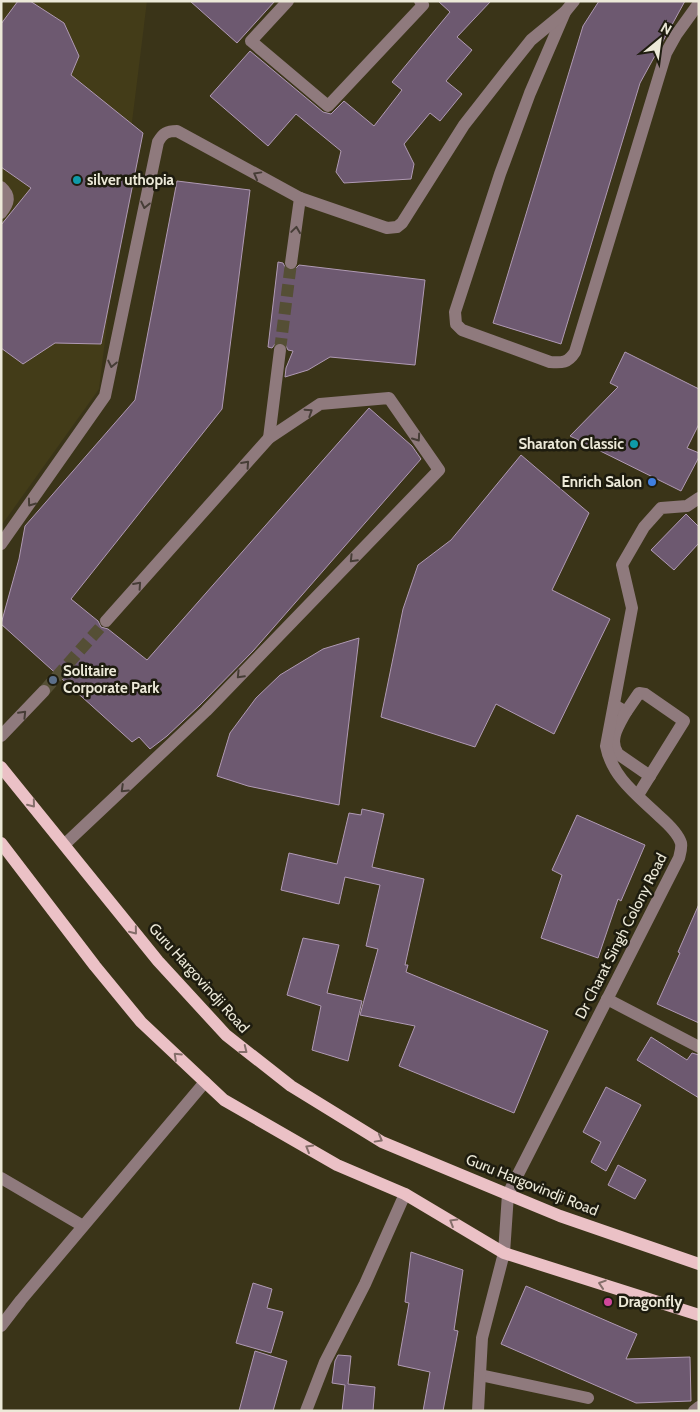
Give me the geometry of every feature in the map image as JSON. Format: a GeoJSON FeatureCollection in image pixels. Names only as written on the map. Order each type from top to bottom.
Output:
{"type":"FeatureCollection","features":[{"type":"Feature","properties":{"kind":"main road","name":"Guru Hargovindji Road"},"geometry":{"type":"LineString","coordinates":[[1,767],[158,961],[226,1035],[291,1086],[382,1142],[560,1216],[699,1264]]}},
{"type":"Feature","properties":{"kind":"main road"},"geometry":{"type":"LineString","coordinates":[[1,843],[95,966],[141,1022],[224,1100],[337,1164],[405,1194],[504,1253],[699,1315]]}},
{"type":"Feature","properties":{"kind":"street"},"geometry":{"type":"LineString","coordinates":[[288,1],[251,41],[328,106],[424,5],[420,1]]}},
{"type":"Feature","properties":{"kind":"street"},"geometry":{"type":"LineString","coordinates":[[1,544],[105,396],[158,142],[162,135],[169,131],[177,131],[300,198],[387,228],[397,228],[402,224],[464,125],[510,65],[531,40],[565,12],[574,1]]}},
{"type":"Feature","properties":{"kind":"street"},"geometry":{"type":"LineString","coordinates":[[565,12],[530,93],[500,174],[454,318],[456,324],[462,330],[550,362],[560,363],[570,359],[575,352],[666,53],[676,35],[699,3]]}},
{"type":"Feature","properties":{"kind":"street"},"geometry":{"type":"LineString","coordinates":[[1,187],[7,192],[9,198],[1,213]]}},
{"type":"Feature","properties":{"kind":"street"},"geometry":{"type":"LineString","coordinates":[[291,263],[300,198]]}},
{"type":"Feature","properties":{"kind":"street"},"geometry":{"type":"LineString","coordinates":[[269,438],[280,350]]}},
{"type":"Feature","properties":{"kind":"street"},"geometry":{"type":"LineString","coordinates":[[65,844],[206,710],[439,470],[389,398],[320,404],[269,438],[106,621]]}},
{"type":"Feature","properties":{"kind":"street","name":"Dr Charat Singh Colony Road"},"geometry":{"type":"LineString","coordinates":[[478,1411],[482,1338],[504,1253],[508,1194],[681,851],[681,843],[673,830],[623,782],[609,760],[606,746],[632,608],[622,565],[644,527],[662,508],[687,506],[699,498]]}},
{"type":"Feature","properties":{"kind":"street"},"geometry":{"type":"LineString","coordinates":[[1,736],[44,690]]}},
{"type":"Feature","properties":{"kind":"street"},"geometry":{"type":"LineString","coordinates":[[638,795],[650,776],[684,721],[645,694],[639,694],[626,712],[615,734],[615,750],[650,776]]}},
{"type":"Feature","properties":{"kind":"street"},"geometry":{"type":"LineString","coordinates":[[614,705],[626,712]]}},
{"type":"Feature","properties":{"kind":"street"},"geometry":{"type":"LineString","coordinates":[[607,999],[699,1047]]}},
{"type":"Feature","properties":{"kind":"street"},"geometry":{"type":"LineString","coordinates":[[1,1326],[205,1082]]}},
{"type":"Feature","properties":{"kind":"street"},"geometry":{"type":"LineString","coordinates":[[1,1178],[83,1226]]}},
{"type":"Feature","properties":{"kind":"street"},"geometry":{"type":"LineString","coordinates":[[306,1411],[325,1362],[365,1284],[405,1194]]}},
{"type":"Feature","properties":{"kind":"street"},"geometry":{"type":"LineString","coordinates":[[480,1375],[588,1398]]}},
{"type":"Feature","properties":{"kind":"street"},"geometry":{"type":"LineString","coordinates":[[694,1411],[699,1406]]}},
{"type":"Feature","properties":{"kind":"shaded area","name":"silver uthopia"},"geometry":{"type":"Polygon","coordinates":[[[1,1],[147,1],[99,389],[1,526],[1,1]]]}},
{"type":"Feature","properties":{"kind":"building","name":"silver uthopia"},"geometry":{"type":"Polygon","coordinates":[[[18,1],[30,1],[64,23],[79,56],[71,75],[143,133],[101,344],[55,343],[23,364],[1,348],[1,225],[31,188],[1,167],[1,24],[18,1]]]}},
{"type":"Feature","properties":{"kind":"building"},"geometry":{"type":"Polygon","coordinates":[[[190,1],[275,1],[237,43],[190,1]]]}},
{"type":"Feature","properties":{"kind":"building"},"geometry":{"type":"Polygon","coordinates":[[[438,1],[491,1],[457,37],[472,50],[446,81],[462,94],[440,121],[430,113],[404,144],[414,164],[411,179],[344,183],[336,172],[341,151],[296,114],[268,146],[210,96],[250,51],[323,112],[331,114],[344,101],[374,126],[402,90],[392,82],[450,12],[438,1]]]}},
{"type":"Feature","properties":{"kind":"building"},"geometry":{"type":"Polygon","coordinates":[[[599,1],[685,1],[640,83],[561,344],[493,323],[583,26],[599,1]]]}},
{"type":"Feature","properties":{"kind":"building"},"geometry":{"type":"Polygon","coordinates":[[[177,181],[250,190],[222,409],[71,599],[98,621],[101,627],[108,629],[147,660],[369,408],[412,446],[421,459],[253,651],[200,705],[150,749],[139,737],[132,742],[1,624],[19,559],[25,526],[135,400],[177,181]]]}},
{"type":"Feature","properties":{"kind":"building"},"geometry":{"type":"Polygon","coordinates":[[[278,262],[283,263],[286,269],[290,271],[299,265],[425,280],[415,365],[330,357],[308,370],[285,377],[286,368],[293,351],[288,350],[285,344],[281,342],[276,343],[272,348],[268,347],[278,262]]]}},
{"type":"Feature","properties":{"kind":"building"},"geometry":{"type":"Polygon","coordinates":[[[625,352],[699,389],[699,424],[687,448],[699,453],[699,457],[681,491],[570,436],[618,387],[610,383],[625,352]]]}},
{"type":"Feature","properties":{"kind":"building"},"geometry":{"type":"Polygon","coordinates":[[[521,455],[589,513],[552,590],[610,619],[554,734],[496,704],[475,747],[381,717],[403,609],[418,565],[451,540],[521,455]]]}},
{"type":"Feature","properties":{"kind":"building"},"geometry":{"type":"Polygon","coordinates":[[[686,514],[699,527],[699,543],[674,570],[651,550],[686,514]]]}},
{"type":"Feature","properties":{"kind":"building"},"geometry":{"type":"Polygon","coordinates":[[[359,638],[339,805],[248,786],[217,776],[230,733],[256,698],[280,675],[323,649],[359,638]]]}},
{"type":"Feature","properties":{"kind":"building"},"geometry":{"type":"Polygon","coordinates":[[[362,809],[384,814],[372,867],[424,879],[405,965],[408,965],[406,972],[548,1031],[514,1113],[399,1066],[415,1026],[360,1015],[378,949],[366,946],[380,885],[345,877],[339,904],[281,890],[289,853],[337,864],[349,813],[361,815],[362,809]]]}},
{"type":"Feature","properties":{"kind":"building"},"geometry":{"type":"Polygon","coordinates":[[[577,815],[645,845],[621,901],[618,899],[598,958],[541,938],[562,875],[552,870],[577,815]]]}},
{"type":"Feature","properties":{"kind":"building"},"geometry":{"type":"Polygon","coordinates":[[[699,904],[699,1023],[657,1004],[699,904]]]}},
{"type":"Feature","properties":{"kind":"building"},"geometry":{"type":"Polygon","coordinates":[[[303,938],[339,945],[327,993],[362,1001],[348,1061],[312,1050],[321,1006],[287,995],[303,938]]]}},
{"type":"Feature","properties":{"kind":"building"},"geometry":{"type":"Polygon","coordinates":[[[651,1037],[687,1060],[692,1053],[699,1055],[699,1098],[637,1060],[651,1037]]]}},
{"type":"Feature","properties":{"kind":"building"},"geometry":{"type":"Polygon","coordinates":[[[606,1087],[641,1105],[606,1171],[591,1162],[601,1142],[583,1132],[606,1087]]]}},
{"type":"Feature","properties":{"kind":"building"},"geometry":{"type":"Polygon","coordinates":[[[618,1165],[646,1180],[635,1199],[608,1185],[618,1165]]]}},
{"type":"Feature","properties":{"kind":"building"},"geometry":{"type":"Polygon","coordinates":[[[411,1252],[463,1270],[454,1330],[458,1331],[443,1411],[423,1411],[430,1372],[398,1365],[409,1303],[405,1302],[411,1252]]]}},
{"type":"Feature","properties":{"kind":"building"},"geometry":{"type":"Polygon","coordinates":[[[253,1283],[272,1289],[267,1308],[283,1312],[271,1353],[236,1343],[253,1283]]]}},
{"type":"Feature","properties":{"kind":"building"},"geometry":{"type":"Polygon","coordinates":[[[526,1286],[637,1334],[626,1359],[690,1357],[691,1401],[636,1403],[501,1344],[526,1286]]]}},
{"type":"Feature","properties":{"kind":"building"},"geometry":{"type":"Polygon","coordinates":[[[255,1351],[287,1361],[273,1411],[239,1411],[255,1351]]]}},
{"type":"Feature","properties":{"kind":"building"},"geometry":{"type":"Polygon","coordinates":[[[338,1355],[351,1356],[348,1384],[375,1387],[373,1411],[342,1411],[345,1385],[332,1383],[335,1361],[338,1355]]]}},
{"type":"Feature","properties":{"kind":"tunnel"},"geometry":{"type":"LineString","coordinates":[[280,350],[291,263]]}},
{"type":"Feature","properties":{"kind":"tunnel"},"geometry":{"type":"LineString","coordinates":[[44,691],[106,621]]}},
{"type":"Feature","properties":{"kind":"place","name":"silver uthopia"},"geometry":{"type":"Point","coordinates":[77,180]}},
{"type":"Feature","properties":{"kind":"place","name":"Sharaton Classic"},"geometry":{"type":"Point","coordinates":[634,444]}},
{"type":"Feature","properties":{"kind":"place","name":"Enrich Salon"},"geometry":{"type":"Point","coordinates":[652,482]}},
{"type":"Feature","properties":{"kind":"place","name":"Solitaire Corporate Park"},"geometry":{"type":"Point","coordinates":[53,680]}},
{"type":"Feature","properties":{"kind":"place","name":"Dragonfly"},"geometry":{"type":"Point","coordinates":[608,1302]}}]}
